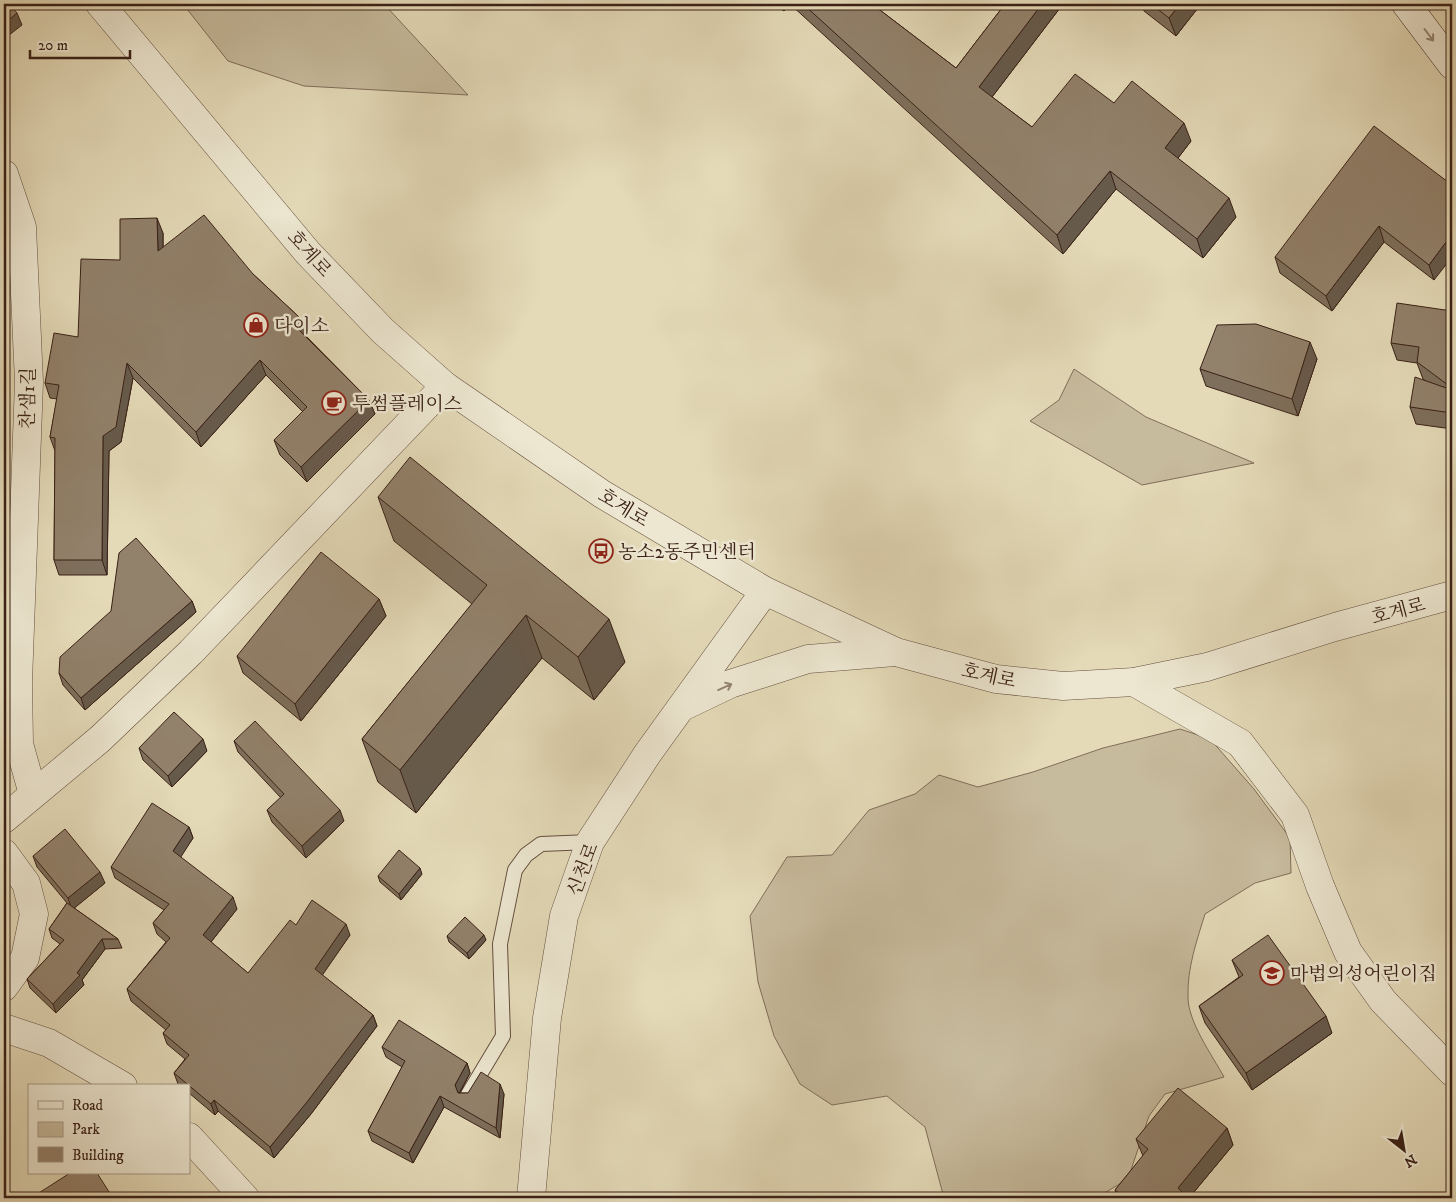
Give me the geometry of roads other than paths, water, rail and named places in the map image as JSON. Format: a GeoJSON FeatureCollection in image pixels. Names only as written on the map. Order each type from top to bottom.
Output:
{"type":"FeatureCollection","features":[{"type":"Feature","properties":{"kind":"street","name":"호계로"},"geometry":{"type":"LineString","coordinates":[[100,4],[308,253],[383,331],[445,386],[602,494],[765,591],[896,652],[996,679],[1063,686],[1134,682],[1208,667],[1336,627],[1452,595]]}},
{"type":"Feature","properties":{"kind":"street"},"geometry":{"type":"LineString","coordinates":[[1406,4],[1452,66]]}},
{"type":"Feature","properties":{"kind":"street","name":"찬샘1길"},"geometry":{"type":"LineString","coordinates":[[4,174],[22,227],[29,382],[19,663],[19,744],[33,794]]}},
{"type":"Feature","properties":{"kind":"street"},"geometry":{"type":"LineString","coordinates":[[4,819],[100,739],[191,652],[445,386]]}},
{"type":"Feature","properties":{"kind":"street","name":"신천로"},"geometry":{"type":"LineString","coordinates":[[531,1198],[547,1018],[564,916],[590,842],[648,752],[765,591]]}},
{"type":"Feature","properties":{"kind":"street"},"geometry":{"type":"LineString","coordinates":[[681,708],[730,684],[808,659],[896,652]]}},
{"type":"Feature","properties":{"kind":"street"},"geometry":{"type":"LineString","coordinates":[[1134,682],[1240,743],[1296,815],[1320,886],[1348,952],[1383,1001],[1452,1072]]}},
{"type":"Feature","properties":{"kind":"street"},"geometry":{"type":"LineString","coordinates":[[4,853],[26,883],[34,914],[25,958],[4,987]]}},
{"type":"Feature","properties":{"kind":"street"},"geometry":{"type":"LineString","coordinates":[[4,1028],[49,1043],[120,1084]]}},
{"type":"Feature","properties":{"kind":"street"},"geometry":{"type":"LineString","coordinates":[[190,1138],[245,1198]]}},
{"type":"Feature","properties":{"kind":"lane"},"geometry":{"type":"LineString","coordinates":[[467,1096],[503,1036],[500,944],[515,870],[526,855],[541,844],[590,842]]}},
{"type":"Feature","properties":{"kind":"place","name":"다이소"},"geometry":{"type":"Point","coordinates":[256,325]}},
{"type":"Feature","properties":{"kind":"place","name":"투썸플레이스"},"geometry":{"type":"Point","coordinates":[334,403]}},
{"type":"Feature","properties":{"kind":"place","name":"농소2동주민센터"},"geometry":{"type":"Point","coordinates":[601,551]}},
{"type":"Feature","properties":{"kind":"place","name":"마법의성어린이집"},"geometry":{"type":"Point","coordinates":[1272,973]}}]}
